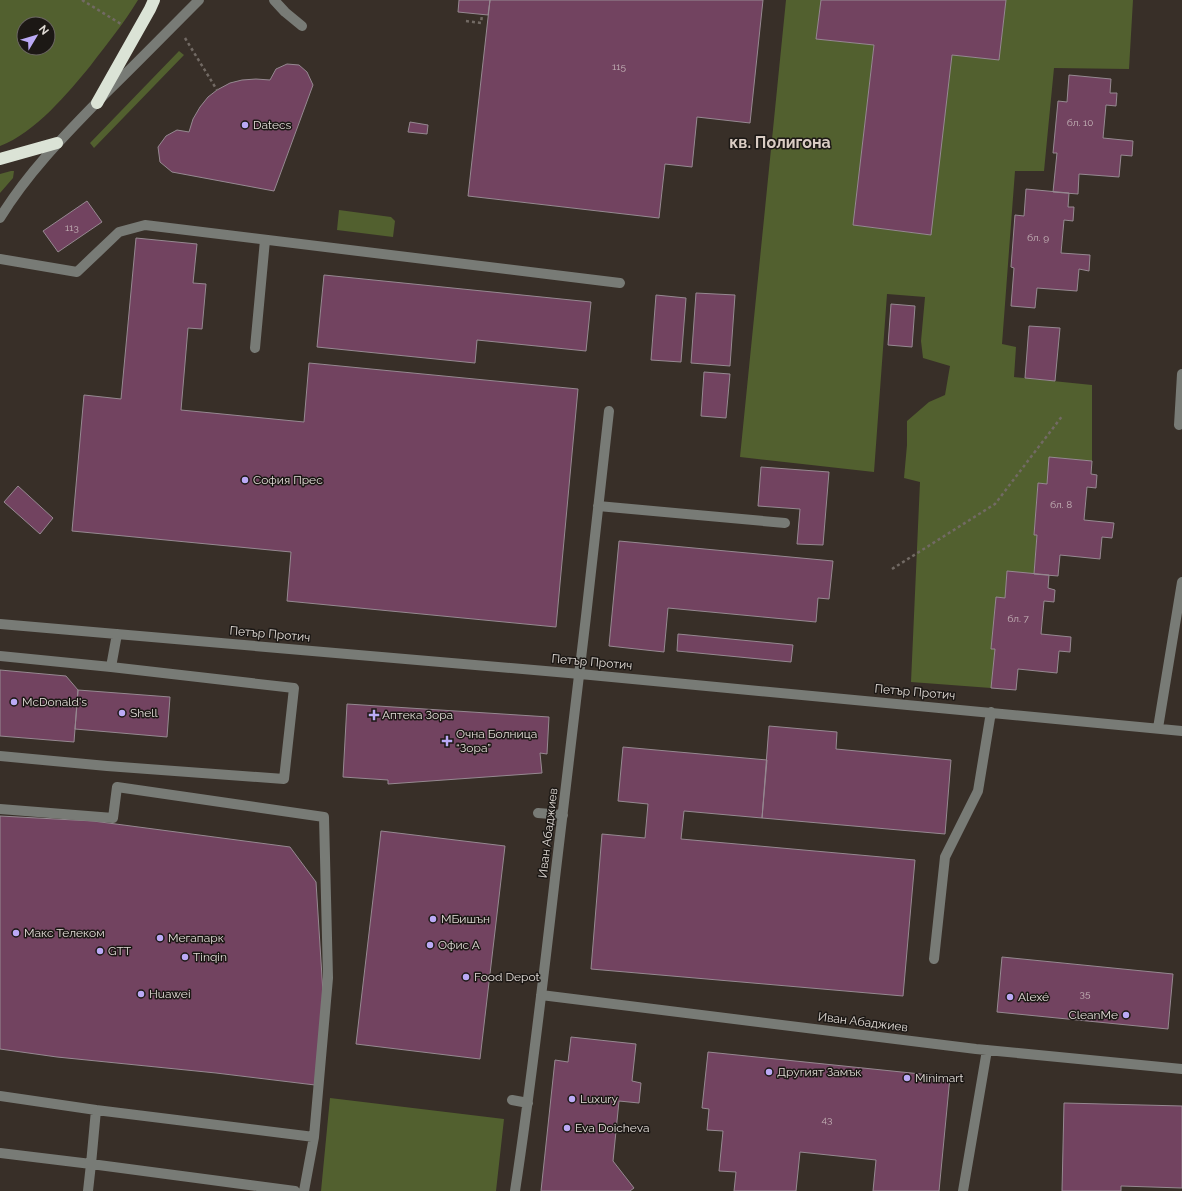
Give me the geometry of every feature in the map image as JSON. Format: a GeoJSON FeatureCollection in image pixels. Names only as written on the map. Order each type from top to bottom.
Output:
{"type":"FeatureCollection","features":[{"type":"Feature","properties":{"kind":"highway"},"geometry":{"type":"LineString","coordinates":[[97,103],[154,0]]}},
{"type":"Feature","properties":{"kind":"highway"},"geometry":{"type":"LineString","coordinates":[[0,159],[57,143]]}},
{"type":"Feature","properties":{"kind":"street"},"geometry":{"type":"LineString","coordinates":[[0,218],[10,201],[57,143],[199,0]]}},
{"type":"Feature","properties":{"kind":"street"},"geometry":{"type":"LineString","coordinates":[[274,0],[285,12],[302,26]]}},
{"type":"Feature","properties":{"kind":"street"},"geometry":{"type":"LineString","coordinates":[[0,259],[77,272],[119,232],[145,225],[620,283]]}},
{"type":"Feature","properties":{"kind":"street"},"geometry":{"type":"LineString","coordinates":[[255,348],[265,240]]}},
{"type":"Feature","properties":{"kind":"street"},"geometry":{"type":"LineString","coordinates":[[1179,425],[1182,374]]}},
{"type":"Feature","properties":{"kind":"street","name":"Иван Абаджиев"},"geometry":{"type":"LineString","coordinates":[[515,1191],[528,1103],[580,674],[609,411]]}},
{"type":"Feature","properties":{"kind":"street"},"geometry":{"type":"LineString","coordinates":[[598,506],[785,523]]}},
{"type":"Feature","properties":{"kind":"street"},"geometry":{"type":"LineString","coordinates":[[1158,728],[1182,582]]}},
{"type":"Feature","properties":{"kind":"street","name":"Петър Протич"},"geometry":{"type":"LineString","coordinates":[[0,624],[580,674],[1182,731]]}},
{"type":"Feature","properties":{"kind":"street"},"geometry":{"type":"LineString","coordinates":[[111,667],[117,634]]}},
{"type":"Feature","properties":{"kind":"street"},"geometry":{"type":"LineString","coordinates":[[0,656],[294,688],[284,779],[107,766],[0,756]]}},
{"type":"Feature","properties":{"kind":"street"},"geometry":{"type":"LineString","coordinates":[[934,959],[945,857],[978,791],[991,712]]}},
{"type":"Feature","properties":{"kind":"street"},"geometry":{"type":"LineString","coordinates":[[0,809],[113,818],[117,786],[324,817],[328,978],[314,1137],[304,1191]]}},
{"type":"Feature","properties":{"kind":"street"},"geometry":{"type":"LineString","coordinates":[[538,813],[563,815]]}},
{"type":"Feature","properties":{"kind":"street","name":"Иван Абаджиев"},"geometry":{"type":"LineString","coordinates":[[541,995],[988,1050],[1182,1069]]}},
{"type":"Feature","properties":{"kind":"street"},"geometry":{"type":"LineString","coordinates":[[962,1191],[988,1050]]}},
{"type":"Feature","properties":{"kind":"street"},"geometry":{"type":"LineString","coordinates":[[0,1096],[96,1110],[314,1137]]}},
{"type":"Feature","properties":{"kind":"street"},"geometry":{"type":"LineString","coordinates":[[512,1100],[528,1103]]}},
{"type":"Feature","properties":{"kind":"street"},"geometry":{"type":"LineString","coordinates":[[88,1191],[96,1110]]}},
{"type":"Feature","properties":{"kind":"street"},"geometry":{"type":"LineString","coordinates":[[0,1153],[295,1191]]}},
{"type":"Feature","properties":{"kind":"path"},"geometry":{"type":"LineString","coordinates":[[82,0],[121,25]]}},
{"type":"Feature","properties":{"kind":"path"},"geometry":{"type":"LineString","coordinates":[[466,21],[481,23],[482,15]]}},
{"type":"Feature","properties":{"kind":"path"},"geometry":{"type":"LineString","coordinates":[[185,38],[217,90]]}},
{"type":"Feature","properties":{"kind":"path"},"geometry":{"type":"LineString","coordinates":[[892,569],[995,504],[1063,415]]}},
{"type":"Feature","properties":{"kind":"green space"},"geometry":{"type":"Polygon","coordinates":[[[0,0],[138,0],[91,65],[72,88],[38,122],[13,140],[0,146],[0,0]]]}},
{"type":"Feature","properties":{"kind":"green space"},"geometry":{"type":"Polygon","coordinates":[[[786,0],[821,0],[816,39],[874,45],[853,225],[930,235],[952,55],[999,60],[1006,0],[1133,0],[1129,69],[1054,68],[1044,171],[1015,171],[1002,344],[1016,347],[1014,377],[1092,385],[1092,461],[1049,457],[1047,484],[1038,483],[1034,534],[1037,535],[1034,574],[1007,571],[1005,598],[996,597],[991,649],[995,649],[991,688],[911,682],[920,482],[904,478],[907,445],[907,421],[929,402],[945,395],[950,366],[923,358],[921,341],[925,297],[887,294],[874,472],[740,457],[786,0]]]}},
{"type":"Feature","properties":{"kind":"green space"},"geometry":{"type":"Polygon","coordinates":[[[179,51],[184,55],[94,148],[90,143],[179,51]]]}},
{"type":"Feature","properties":{"kind":"green space"},"geometry":{"type":"Polygon","coordinates":[[[14,171],[13,178],[0,193],[0,174],[14,171]]]}},
{"type":"Feature","properties":{"kind":"green space"},"geometry":{"type":"Polygon","coordinates":[[[339,210],[391,217],[395,221],[393,237],[337,230],[339,210]]]}},
{"type":"Feature","properties":{"kind":"green space"},"geometry":{"type":"Polygon","coordinates":[[[330,1098],[504,1119],[496,1191],[321,1191],[330,1098]]]}},
{"type":"Feature","properties":{"kind":"building"},"geometry":{"type":"Polygon","coordinates":[[[459,0],[490,0],[488,15],[458,12],[459,0]]]}},
{"type":"Feature","properties":{"kind":"building"},"geometry":{"type":"Polygon","coordinates":[[[490,0],[763,0],[750,123],[697,117],[692,167],[665,164],[659,218],[468,196],[490,0]]]}},
{"type":"Feature","properties":{"kind":"building"},"geometry":{"type":"Polygon","coordinates":[[[821,0],[1006,0],[999,60],[952,55],[931,235],[853,225],[874,45],[816,39],[821,0]]]}},
{"type":"Feature","properties":{"kind":"building","name":"Datecs"},"geometry":{"type":"Polygon","coordinates":[[[287,64],[299,65],[307,72],[313,85],[274,191],[172,172],[160,162],[158,147],[166,136],[177,130],[189,132],[193,119],[200,107],[208,97],[217,90],[230,83],[242,80],[270,80],[276,69],[287,64]]]}},
{"type":"Feature","properties":{"kind":"building"},"geometry":{"type":"Polygon","coordinates":[[[1069,75],[1111,79],[1110,93],[1117,93],[1116,106],[1106,105],[1103,138],[1133,141],[1132,156],[1121,155],[1119,177],[1079,174],[1078,194],[1053,192],[1057,153],[1053,153],[1058,101],[1067,102],[1069,75]]]}},
{"type":"Feature","properties":{"kind":"building"},"geometry":{"type":"Polygon","coordinates":[[[410,122],[428,125],[427,134],[408,132],[410,122]]]}},
{"type":"Feature","properties":{"kind":"building"},"geometry":{"type":"Polygon","coordinates":[[[1026,189],[1069,193],[1068,207],[1074,207],[1073,221],[1064,220],[1061,253],[1090,255],[1089,271],[1079,269],[1077,291],[1037,288],[1035,308],[1011,306],[1014,268],[1011,267],[1015,215],[1024,216],[1026,189]]]}},
{"type":"Feature","properties":{"kind":"building"},"geometry":{"type":"Polygon","coordinates":[[[87,201],[102,222],[58,252],[43,231],[87,201]]]}},
{"type":"Feature","properties":{"kind":"building"},"geometry":{"type":"Polygon","coordinates":[[[136,238],[197,244],[193,283],[206,284],[202,329],[188,328],[181,410],[304,422],[309,363],[578,389],[556,627],[287,601],[291,552],[72,531],[84,395],[121,399],[136,238]]]}},
{"type":"Feature","properties":{"kind":"building"},"geometry":{"type":"Polygon","coordinates":[[[324,275],[591,302],[586,351],[477,340],[475,363],[317,347],[324,275]]]}},
{"type":"Feature","properties":{"kind":"building"},"geometry":{"type":"Polygon","coordinates":[[[696,293],[735,295],[730,366],[691,363],[696,293]]]}},
{"type":"Feature","properties":{"kind":"building"},"geometry":{"type":"Polygon","coordinates":[[[656,295],[686,298],[681,362],[651,360],[656,295]]]}},
{"type":"Feature","properties":{"kind":"building"},"geometry":{"type":"Polygon","coordinates":[[[891,304],[915,306],[912,347],[888,345],[891,304]]]}},
{"type":"Feature","properties":{"kind":"building"},"geometry":{"type":"Polygon","coordinates":[[[1029,326],[1060,328],[1055,381],[1025,378],[1029,326]]]}},
{"type":"Feature","properties":{"kind":"building"},"geometry":{"type":"Polygon","coordinates":[[[704,372],[730,374],[726,418],[701,416],[704,372]]]}},
{"type":"Feature","properties":{"kind":"building"},"geometry":{"type":"Polygon","coordinates":[[[1049,457],[1092,461],[1091,474],[1097,475],[1096,488],[1087,487],[1084,520],[1114,523],[1112,538],[1102,537],[1100,559],[1060,555],[1058,576],[1034,574],[1037,535],[1034,535],[1038,483],[1047,484],[1049,457]]]}},
{"type":"Feature","properties":{"kind":"building"},"geometry":{"type":"Polygon","coordinates":[[[761,467],[829,472],[823,545],[797,544],[800,509],[758,506],[761,467]]]}},
{"type":"Feature","properties":{"kind":"building"},"geometry":{"type":"Polygon","coordinates":[[[18,486],[53,518],[40,534],[4,502],[18,486]]]}},
{"type":"Feature","properties":{"kind":"building"},"geometry":{"type":"Polygon","coordinates":[[[619,541],[833,561],[829,599],[818,598],[816,622],[668,608],[664,652],[609,646],[619,541]]]}},
{"type":"Feature","properties":{"kind":"building"},"geometry":{"type":"Polygon","coordinates":[[[1007,571],[1049,575],[1048,588],[1055,590],[1054,602],[1044,601],[1041,634],[1071,637],[1070,652],[1059,651],[1057,673],[1018,669],[1016,690],[991,688],[995,649],[991,649],[996,597],[1005,598],[1007,571]]]}},
{"type":"Feature","properties":{"kind":"building"},"geometry":{"type":"Polygon","coordinates":[[[678,634],[793,645],[791,662],[677,651],[678,634]]]}},
{"type":"Feature","properties":{"kind":"building"},"geometry":{"type":"Polygon","coordinates":[[[0,670],[66,676],[78,690],[74,742],[0,736],[0,670]]]}},
{"type":"Feature","properties":{"kind":"building"},"geometry":{"type":"Polygon","coordinates":[[[78,690],[170,697],[167,737],[75,729],[78,690]]]}},
{"type":"Feature","properties":{"kind":"building"},"geometry":{"type":"Polygon","coordinates":[[[347,704],[549,717],[547,754],[540,753],[542,773],[388,784],[388,780],[343,777],[347,704]]]}},
{"type":"Feature","properties":{"kind":"building"},"geometry":{"type":"Polygon","coordinates":[[[769,726],[837,732],[836,749],[951,760],[945,834],[762,818],[769,726]]]}},
{"type":"Feature","properties":{"kind":"building"},"geometry":{"type":"Polygon","coordinates":[[[623,747],[767,760],[762,818],[684,811],[681,839],[915,860],[903,996],[591,969],[602,834],[645,838],[648,804],[618,801],[623,747]]]}},
{"type":"Feature","properties":{"kind":"building","name":"Мегапарк"},"geometry":{"type":"Polygon","coordinates":[[[0,816],[93,821],[290,847],[316,882],[323,993],[315,1085],[216,1073],[57,1057],[0,1049],[0,816]]]}},
{"type":"Feature","properties":{"kind":"building","name":"Офис А"},"geometry":{"type":"Polygon","coordinates":[[[381,831],[505,846],[480,1059],[356,1044],[381,831]]]}},
{"type":"Feature","properties":{"kind":"building"},"geometry":{"type":"Polygon","coordinates":[[[1002,957],[1173,974],[1168,1029],[997,1012],[1002,957]]]}},
{"type":"Feature","properties":{"kind":"building"},"geometry":{"type":"Polygon","coordinates":[[[571,1037],[636,1044],[632,1081],[641,1083],[639,1103],[619,1101],[613,1161],[634,1188],[630,1191],[541,1191],[555,1060],[568,1062],[571,1037]]]}},
{"type":"Feature","properties":{"kind":"building"},"geometry":{"type":"Polygon","coordinates":[[[708,1052],[950,1077],[939,1191],[873,1191],[876,1160],[800,1152],[796,1191],[734,1191],[736,1172],[719,1171],[723,1131],[707,1130],[709,1109],[702,1108],[708,1052]]]}},
{"type":"Feature","properties":{"kind":"building"},"geometry":{"type":"Polygon","coordinates":[[[1064,1103],[1182,1106],[1182,1188],[1121,1186],[1121,1191],[1062,1191],[1064,1103]]]}},
{"type":"Feature","properties":{"kind":"place","name":"Datecs"},"geometry":{"type":"Point","coordinates":[245,125]}},
{"type":"Feature","properties":{"kind":"place","name":"София Прес"},"geometry":{"type":"Point","coordinates":[245,480]}},
{"type":"Feature","properties":{"kind":"place","name":"McDonald's"},"geometry":{"type":"Point","coordinates":[14,702]}},
{"type":"Feature","properties":{"kind":"place","name":"Shell"},"geometry":{"type":"Point","coordinates":[122,713]}},
{"type":"Feature","properties":{"kind":"place","name":"Аптека Зора"},"geometry":{"type":"Point","coordinates":[374,715]}},
{"type":"Feature","properties":{"kind":"place","name":"Очна Болница “Зора”"},"geometry":{"type":"Point","coordinates":[447,741]}},
{"type":"Feature","properties":{"kind":"place","name":"МБишън"},"geometry":{"type":"Point","coordinates":[433,919]}},
{"type":"Feature","properties":{"kind":"place","name":"Макс Телеком"},"geometry":{"type":"Point","coordinates":[16,933]}},
{"type":"Feature","properties":{"kind":"place","name":"Мегапарк"},"geometry":{"type":"Point","coordinates":[160,938]}},
{"type":"Feature","properties":{"kind":"place","name":"Офис А"},"geometry":{"type":"Point","coordinates":[430,945]}},
{"type":"Feature","properties":{"kind":"place","name":"GTT"},"geometry":{"type":"Point","coordinates":[100,951]}},
{"type":"Feature","properties":{"kind":"place","name":"Tinqin"},"geometry":{"type":"Point","coordinates":[185,957]}},
{"type":"Feature","properties":{"kind":"place","name":"Food Depot"},"geometry":{"type":"Point","coordinates":[466,977]}},
{"type":"Feature","properties":{"kind":"place","name":"Huawei"},"geometry":{"type":"Point","coordinates":[141,994]}},
{"type":"Feature","properties":{"kind":"place","name":"Alexé"},"geometry":{"type":"Point","coordinates":[1010,997]}},
{"type":"Feature","properties":{"kind":"place","name":"CleanMe"},"geometry":{"type":"Point","coordinates":[1126,1015]}},
{"type":"Feature","properties":{"kind":"place","name":"Другият Замък"},"geometry":{"type":"Point","coordinates":[769,1072]}},
{"type":"Feature","properties":{"kind":"place","name":"Minimart"},"geometry":{"type":"Point","coordinates":[907,1078]}},
{"type":"Feature","properties":{"kind":"place","name":"Luxury"},"geometry":{"type":"Point","coordinates":[572,1099]}},
{"type":"Feature","properties":{"kind":"place","name":"Eva Doicheva"},"geometry":{"type":"Point","coordinates":[567,1128]}},
{"type":"Feature","properties":{"kind":"district","name":"кв. Полигона"},"geometry":{"type":"Point","coordinates":[780,142]}}]}
